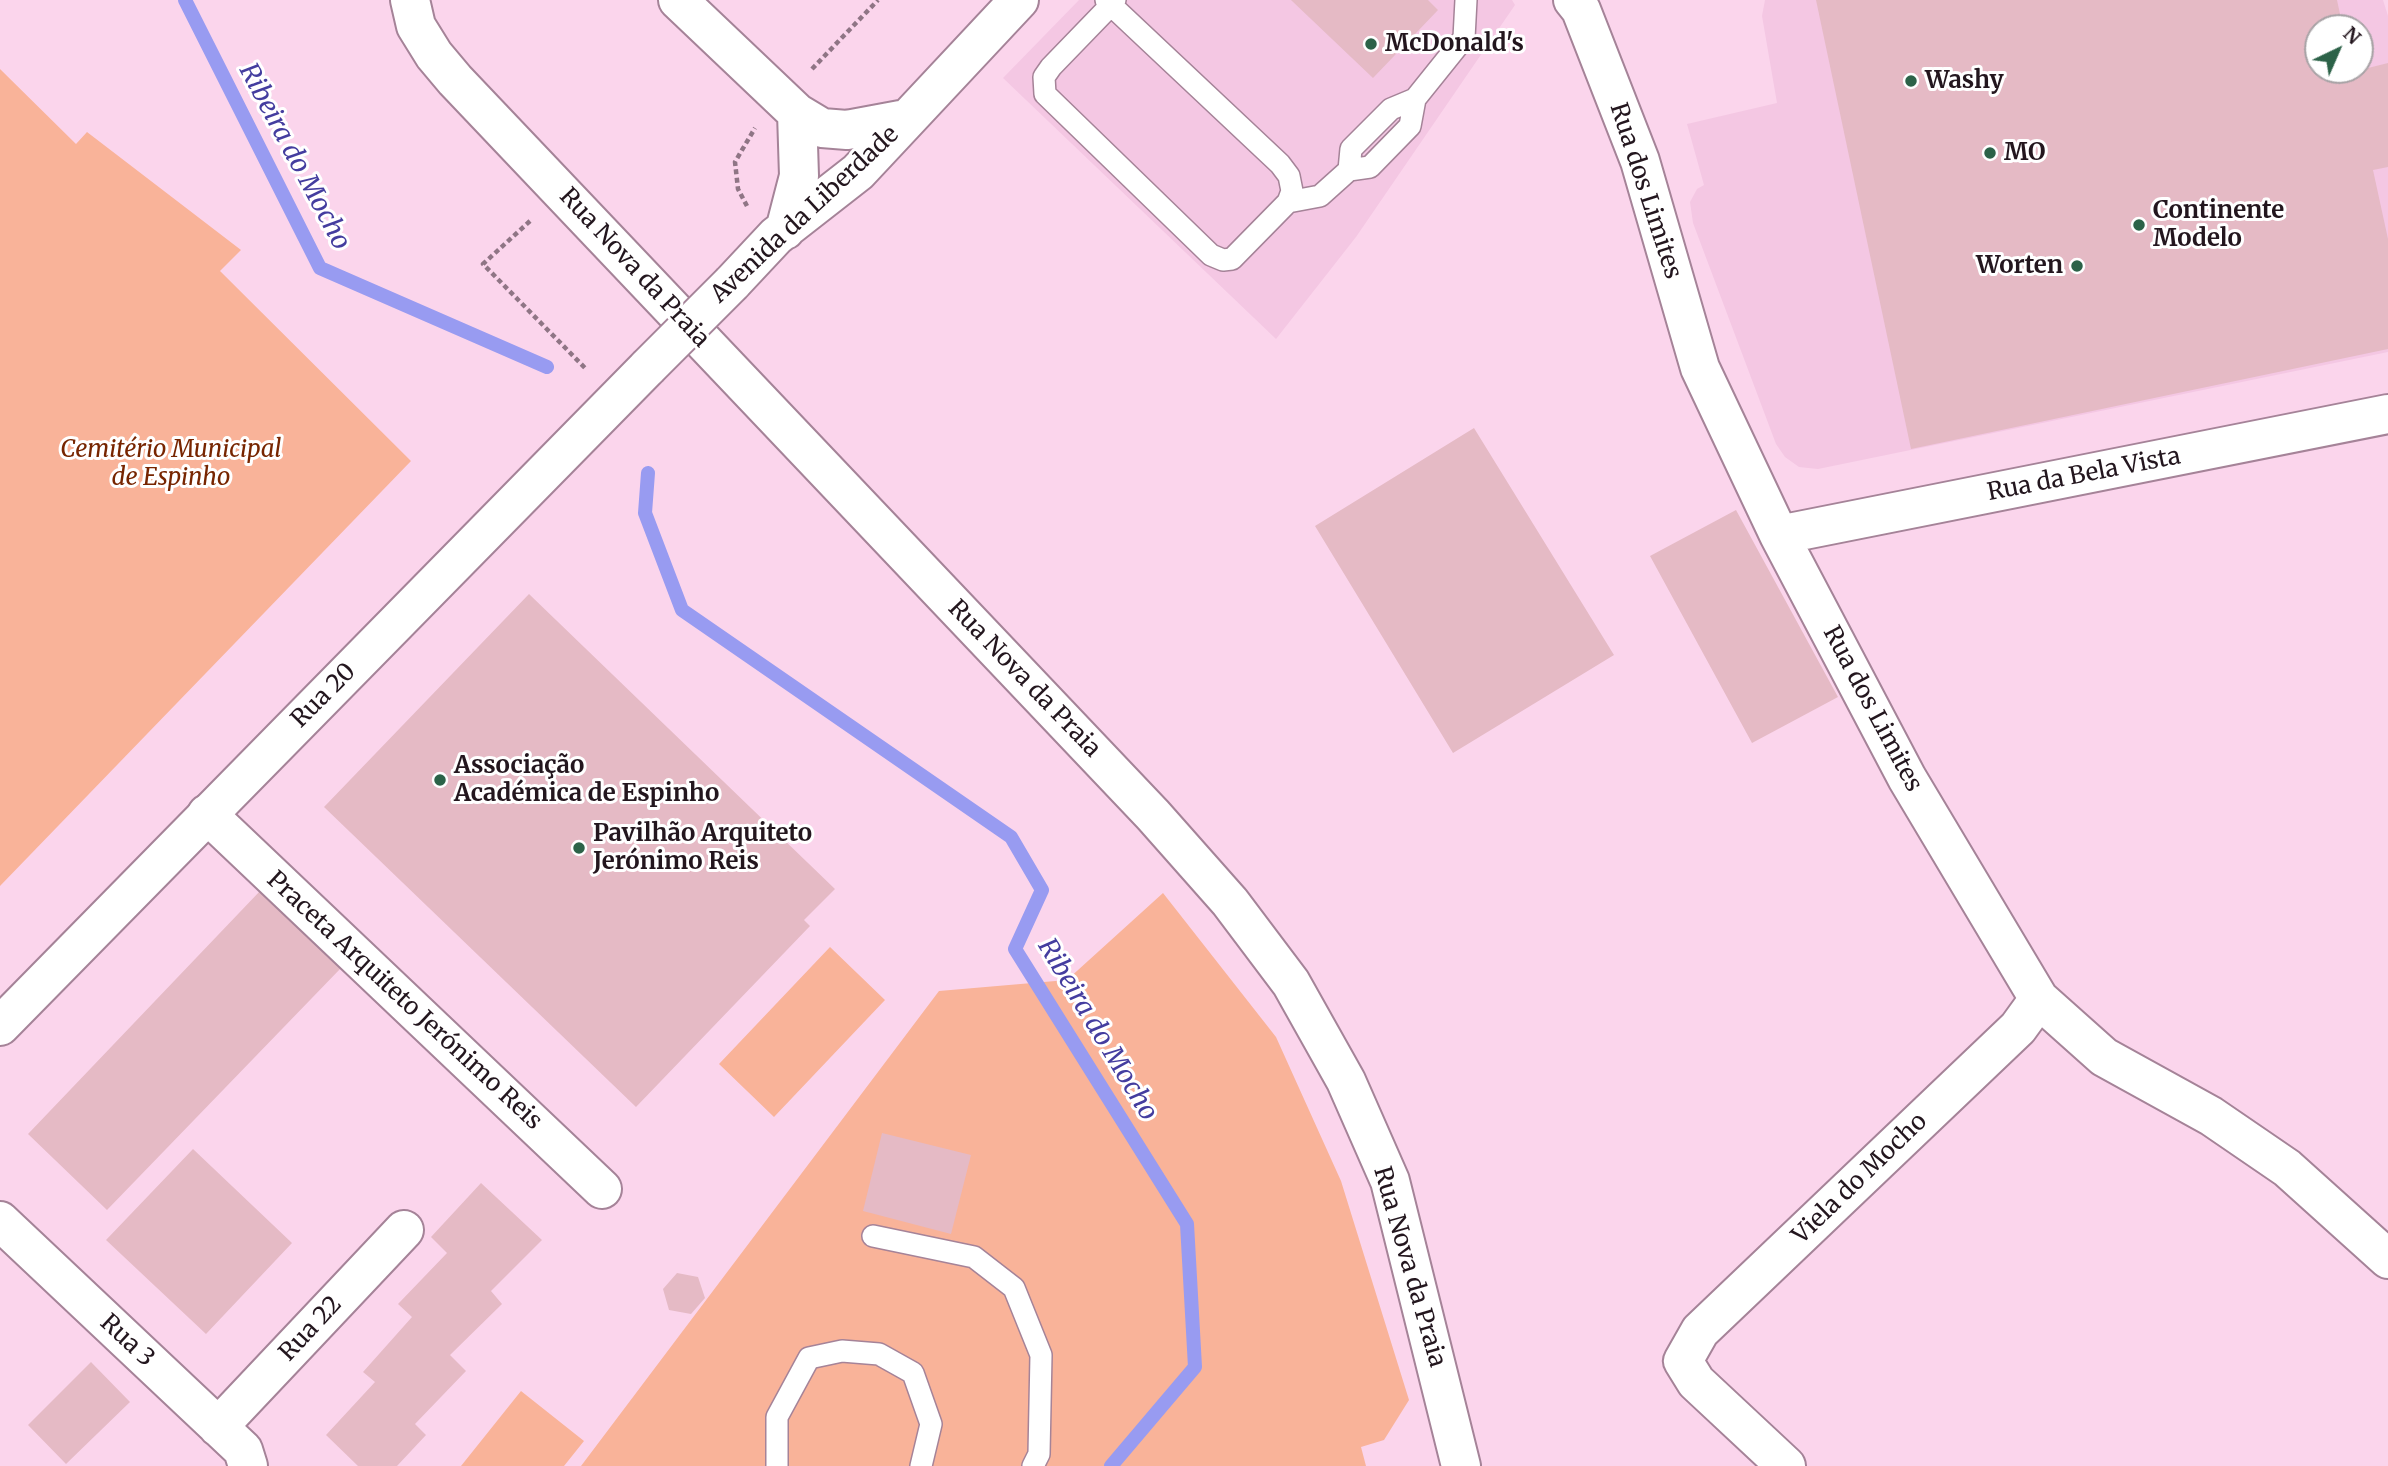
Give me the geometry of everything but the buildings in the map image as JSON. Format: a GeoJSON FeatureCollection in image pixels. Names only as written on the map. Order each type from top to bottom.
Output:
{"type":"FeatureCollection","features":[{"type":"Feature","properties":{"kind":"street","name":"Rua Nova da Praia"},"geometry":{"type":"LineString","coordinates":[[410,0],[416,26],[433,55],[1153,814],[1230,902],[1290,983],[1346,1081],[1390,1181],[1461,1466]]}},
{"type":"Feature","properties":{"kind":"street"},"geometry":{"type":"LineString","coordinates":[[678,0],[797,113],[822,128],[847,130],[906,119]]}},
{"type":"Feature","properties":{"kind":"street","name":"Avenida da Liberdade"},"geometry":{"type":"LineString","coordinates":[[648,367],[785,230],[858,172],[1019,0]]}},
{"type":"Feature","properties":{"kind":"street","name":"Rua dos Limites"},"geometry":{"type":"LineString","coordinates":[[1581,3],[1640,161],[1700,368],[1779,535],[1907,778],[2039,999],[2104,1057],[2211,1116],[2287,1168],[2388,1259]]}},
{"type":"Feature","properties":{"kind":"street"},"geometry":{"type":"LineString","coordinates":[[785,230],[799,176],[797,113]]}},
{"type":"Feature","properties":{"kind":"street","name":"Rua 20"},"geometry":{"type":"LineString","coordinates":[[0,1026],[648,367]]}},
{"type":"Feature","properties":{"kind":"street","name":"Rua da Bela Vista"},"geometry":{"type":"LineString","coordinates":[[1779,535],[2388,414]]}},
{"type":"Feature","properties":{"kind":"street","name":"Praceta Arquiteto Jerónimo Reis"},"geometry":{"type":"LineString","coordinates":[[207,814],[602,1189]]}},
{"type":"Feature","properties":{"kind":"street","name":"Viela do Mocho"},"geometry":{"type":"LineString","coordinates":[[1786,1466],[1696,1382],[1683,1361],[1700,1331],[2018,1028],[2039,999]]}},
{"type":"Feature","properties":{"kind":"street","name":"Rua 3"},"geometry":{"type":"LineString","coordinates":[[0,1221],[243,1450],[248,1466]]}},
{"type":"Feature","properties":{"kind":"street","name":"Rua 22"},"geometry":{"type":"LineString","coordinates":[[218,1427],[404,1230]]}},
{"type":"Feature","properties":{"kind":"lane"},"geometry":{"type":"LineString","coordinates":[[1288,202],[1320,196],[1349,170],[1351,149],[1391,109],[1415,99],[1464,38],[1466,0]]}},
{"type":"Feature","properties":{"kind":"lane"},"geometry":{"type":"LineString","coordinates":[[1111,2],[1280,164],[1292,184],[1288,202],[1243,251],[1232,259],[1223,260],[1211,255],[1045,94],[1044,77],[1111,2]]}},
{"type":"Feature","properties":{"kind":"lane"},"geometry":{"type":"LineString","coordinates":[[873,1236],[974,1257],[1014,1288],[1041,1355],[1039,1454],[1033,1466]]}},
{"type":"Feature","properties":{"kind":"lane"},"geometry":{"type":"LineString","coordinates":[[777,1466],[777,1417],[809,1358],[842,1351],[879,1354],[913,1373],[931,1424],[920,1466]]}},
{"type":"Feature","properties":{"kind":"path"},"geometry":{"type":"LineString","coordinates":[[562,192],[483,264],[616,399]]}},
{"type":"Feature","properties":{"kind":"shaded area"},"geometry":{"type":"Polygon","coordinates":[[[1079,0],[1512,0],[1515,5],[1356,237],[1276,339],[1003,78],[1079,0]]]}},
{"type":"Feature","properties":{"kind":"shaded area","name":"Continente Modelo"},"geometry":{"type":"Polygon","coordinates":[[[1765,0],[2383,0],[2388,16],[2388,352],[1818,469],[1799,467],[1785,457],[1776,444],[1693,223],[1690,202],[1697,189],[1704,185],[1687,124],[1777,103],[1762,16],[1765,0]]]}},
{"type":"Feature","properties":{"kind":"green space","name":"Cemitério Municipal de Espinho"},"geometry":{"type":"Polygon","coordinates":[[[0,69],[76,144],[87,132],[241,250],[220,271],[411,461],[0,886],[0,69]]]}},
{"type":"Feature","properties":{"kind":"green space"},"geometry":{"type":"Polygon","coordinates":[[[1163,893],[1276,1037],[1341,1181],[1409,1400],[1384,1440],[1361,1447],[1366,1466],[581,1466],[939,991],[1067,980],[1163,893]]]}},
{"type":"Feature","properties":{"kind":"green space"},"geometry":{"type":"Polygon","coordinates":[[[830,947],[885,1000],[774,1117],[719,1064],[830,947]]]}},
{"type":"Feature","properties":{"kind":"green space"},"geometry":{"type":"Polygon","coordinates":[[[521,1391],[584,1441],[564,1466],[461,1466],[521,1391]]]}},
{"type":"Feature","properties":{"kind":"waterway","name":"Ribeira do Mocho"},"geometry":{"type":"LineString","coordinates":[[185,0],[320,268],[547,367]]}},
{"type":"Feature","properties":{"kind":"waterway","name":"Ribeira do Mocho"},"geometry":{"type":"LineString","coordinates":[[648,473],[645,513],[682,610],[1011,837],[1042,890],[1015,949],[1187,1224],[1195,1367],[1111,1466]]}},
{"type":"Feature","properties":{"kind":"place","name":"McDonald's"},"geometry":{"type":"Point","coordinates":[1371,44]}},
{"type":"Feature","properties":{"kind":"place","name":"Washy"},"geometry":{"type":"Point","coordinates":[1911,81]}},
{"type":"Feature","properties":{"kind":"place","name":"MO"},"geometry":{"type":"Point","coordinates":[1990,153]}},
{"type":"Feature","properties":{"kind":"place","name":"Continente Modelo"},"geometry":{"type":"Point","coordinates":[2139,225]}},
{"type":"Feature","properties":{"kind":"place","name":"Worten"},"geometry":{"type":"Point","coordinates":[2077,266]}},
{"type":"Feature","properties":{"kind":"place","name":"Associação Académica de Espinho"},"geometry":{"type":"Point","coordinates":[440,780]}},
{"type":"Feature","properties":{"kind":"place","name":"Pavilhão Arquiteto Jerónimo Reis"},"geometry":{"type":"Point","coordinates":[579,848]}}]}
